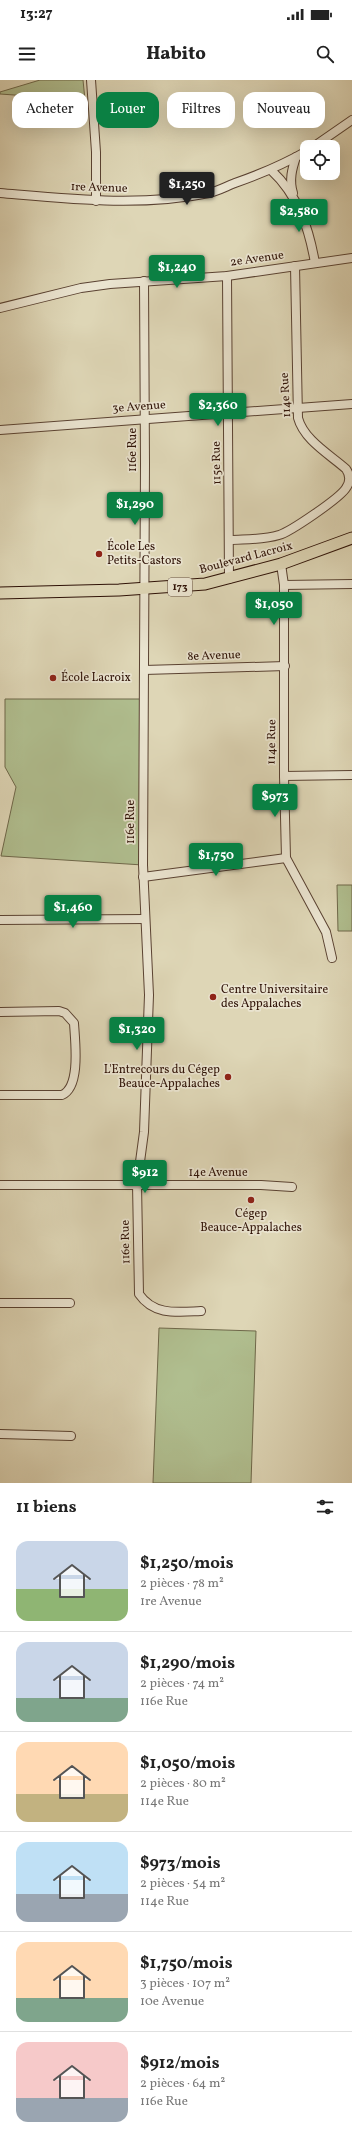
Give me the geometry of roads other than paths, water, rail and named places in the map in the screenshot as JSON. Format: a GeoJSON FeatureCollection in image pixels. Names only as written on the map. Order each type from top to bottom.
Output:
{"type":"FeatureCollection","features":[{"type":"Feature","properties":{"kind":"main road","name":"Boulevard Lacroix"},"geometry":{"type":"LineString","coordinates":[[0,593],[184,586],[229,579],[281,564],[352,538]]}},
{"type":"Feature","properties":{"kind":"street"},"geometry":{"type":"LineString","coordinates":[[91,80],[96,152],[96,201]]}},
{"type":"Feature","properties":{"kind":"street"},"geometry":{"type":"LineString","coordinates":[[323,140],[352,120]]}},
{"type":"Feature","properties":{"kind":"street","name":"1re Avenue"},"geometry":{"type":"LineString","coordinates":[[0,193],[96,201],[145,201],[211,192],[271,170],[300,155]]}},
{"type":"Feature","properties":{"kind":"street"},"geometry":{"type":"LineString","coordinates":[[294,200],[290,185],[296,157]]}},
{"type":"Feature","properties":{"kind":"street"},"geometry":{"type":"LineString","coordinates":[[271,170],[279,178],[305,219],[310,235],[315,263]]}},
{"type":"Feature","properties":{"kind":"street","name":"2e Avenue"},"geometry":{"type":"LineString","coordinates":[[0,308],[81,288],[144,281],[227,276],[352,258]]}},
{"type":"Feature","properties":{"kind":"street","name":"114e Rue"},"geometry":{"type":"LineString","coordinates":[[230,540],[259,539],[281,535],[342,494],[347,487],[350,478],[346,469],[308,436],[300,426],[297,410],[296,266]]}},
{"type":"Feature","properties":{"kind":"street","name":"115e Rue"},"geometry":{"type":"LineString","coordinates":[[227,276],[230,540],[229,579]]}},
{"type":"Feature","properties":{"kind":"street","name":"116e Rue"},"geometry":{"type":"LineString","coordinates":[[144,281],[145,587],[143,877],[148,995],[144,1132],[137,1184],[139,1294],[146,1304],[157,1310],[166,1312],[201,1311]]}},
{"type":"Feature","properties":{"kind":"street","name":"3e Avenue"},"geometry":{"type":"LineString","coordinates":[[0,430],[145,418],[297,410],[352,404]]}},
{"type":"Feature","properties":{"kind":"street","name":"114e Rue"},"geometry":{"type":"LineString","coordinates":[[281,564],[284,585],[284,776],[286,858],[326,932],[332,958]]}},
{"type":"Feature","properties":{"kind":"street"},"geometry":{"type":"LineString","coordinates":[[284,585],[352,584]]}},
{"type":"Feature","properties":{"kind":"street","name":"8e Avenue"},"geometry":{"type":"LineString","coordinates":[[144,670],[285,666]]}},
{"type":"Feature","properties":{"kind":"street"},"geometry":{"type":"LineString","coordinates":[[284,776],[352,775]]}},
{"type":"Feature","properties":{"kind":"street"},"geometry":{"type":"LineString","coordinates":[[143,877],[286,858]]}},
{"type":"Feature","properties":{"kind":"street"},"geometry":{"type":"LineString","coordinates":[[0,920],[145,919]]}},
{"type":"Feature","properties":{"kind":"street"},"geometry":{"type":"LineString","coordinates":[[0,1012],[59,1011],[65,1013],[74,1023],[76,1048],[73,1085],[67,1093],[62,1095],[0,1095]]}},
{"type":"Feature","properties":{"kind":"street","name":"14e Avenue"},"geometry":{"type":"LineString","coordinates":[[0,1185],[137,1184],[261,1185],[292,1187]]}},
{"type":"Feature","properties":{"kind":"street"},"geometry":{"type":"LineString","coordinates":[[0,1303],[70,1303]]}},
{"type":"Feature","properties":{"kind":"street"},"geometry":{"type":"LineString","coordinates":[[0,1434],[71,1436]]}},
{"type":"Feature","properties":{"kind":"place","name":"École Les Petits-Castors"},"geometry":{"type":"Point","coordinates":[99,554]}},
{"type":"Feature","properties":{"kind":"place","name":"École Lacroix"},"geometry":{"type":"Point","coordinates":[53,678]}},
{"type":"Feature","properties":{"kind":"place","name":"Centre Universitaire des Appalaches"},"geometry":{"type":"Point","coordinates":[213,997]}},
{"type":"Feature","properties":{"kind":"place","name":"L'Entrecours du Cégep Beauce-Appalaches"},"geometry":{"type":"Point","coordinates":[228,1077]}},
{"type":"Feature","properties":{"kind":"place","name":"Cégep Beauce-Appalaches"},"geometry":{"type":"Point","coordinates":[251,1200]}}]}
